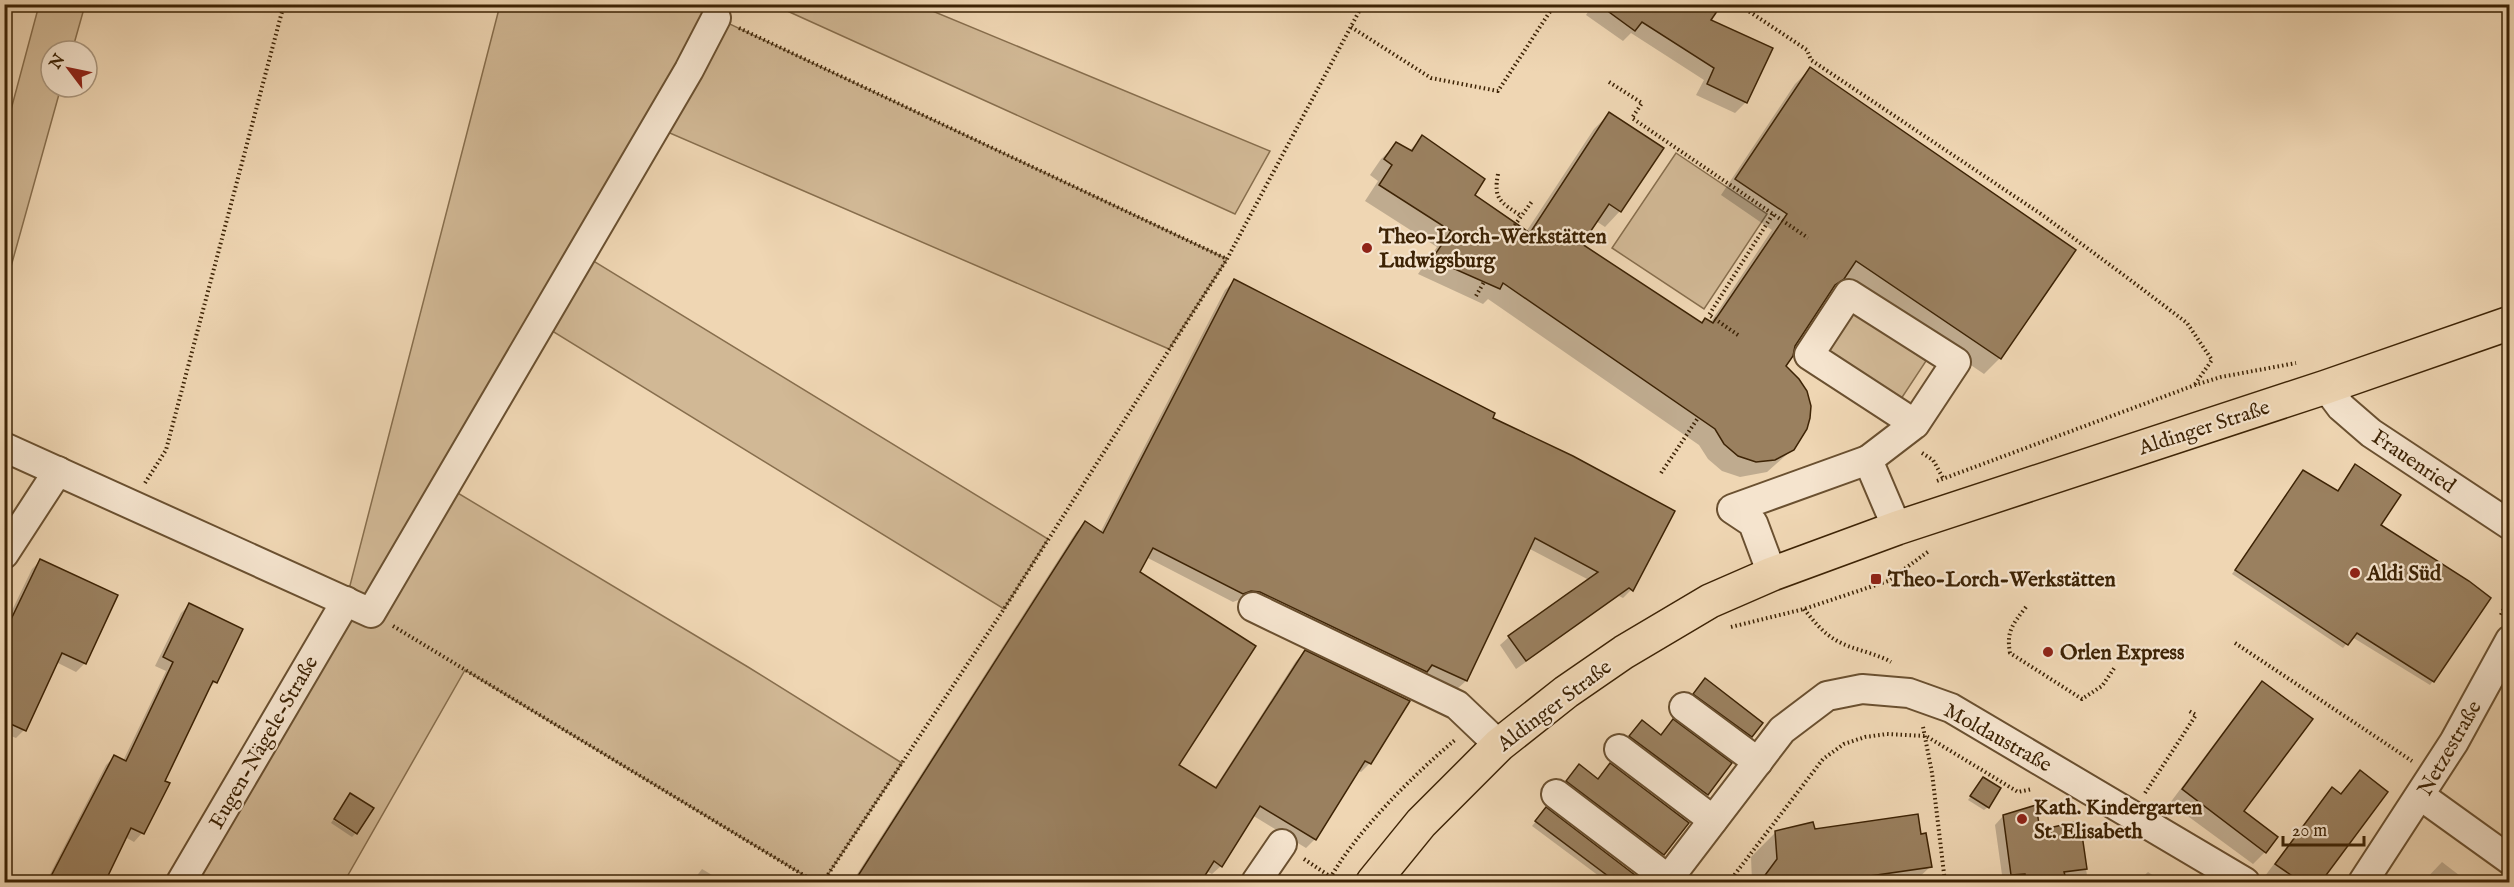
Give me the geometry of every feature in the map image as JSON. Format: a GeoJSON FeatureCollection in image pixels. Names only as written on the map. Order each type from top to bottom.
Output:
{"type":"FeatureCollection","features":[{"type":"Feature","properties":{"kind":"main road","name":"Aldinger Straße"},"geometry":{"type":"LineString","coordinates":[[1373,882],[1421,823],[1499,745],[1566,692],[1624,652],[1710,601],[1772,574],[1897,528],[2326,387],[2510,323]]}},
{"type":"Feature","properties":{"kind":"street"},"geometry":{"type":"LineString","coordinates":[[4,447],[371,613],[689,70],[716,18]]}},
{"type":"Feature","properties":{"kind":"street"},"geometry":{"type":"LineString","coordinates":[[1772,574],[1753,523],[1732,509],[1868,460],[1915,424],[1956,362],[1849,294],[1809,355],[1915,424]]}},
{"type":"Feature","properties":{"kind":"street","name":"Frauenried"},"geometry":{"type":"LineString","coordinates":[[2326,387],[2342,407],[2371,433],[2510,525]]}},
{"type":"Feature","properties":{"kind":"street"},"geometry":{"type":"LineString","coordinates":[[1868,460],[1897,528]]}},
{"type":"Feature","properties":{"kind":"street"},"geometry":{"type":"LineString","coordinates":[[4,554],[58,471]]}},
{"type":"Feature","properties":{"kind":"street","name":"Eugen-Nägele-Straße"},"geometry":{"type":"LineString","coordinates":[[181,882],[346,601]]}},
{"type":"Feature","properties":{"kind":"street"},"geometry":{"type":"LineString","coordinates":[[1253,607],[1457,705],[1499,745]]}},
{"type":"Feature","properties":{"kind":"street","name":"Netzestraße"},"geometry":{"type":"LineString","coordinates":[[2363,882],[2454,742],[2510,640]]}},
{"type":"Feature","properties":{"kind":"street","name":"Moldaustraße"},"geometry":{"type":"LineString","coordinates":[[1667,881],[1782,730],[1827,696],[1862,689],[1909,693],[1952,708],[2245,882]]}},
{"type":"Feature","properties":{"kind":"street"},"geometry":{"type":"LineString","coordinates":[[1684,707],[1758,762]]}},
{"type":"Feature","properties":{"kind":"street"},"geometry":{"type":"LineString","coordinates":[[1619,749],[1713,820]]}},
{"type":"Feature","properties":{"kind":"street"},"geometry":{"type":"LineString","coordinates":[[1556,794],[1667,881]]}},
{"type":"Feature","properties":{"kind":"street"},"geometry":{"type":"LineString","coordinates":[[2421,796],[2510,860]]}},
{"type":"Feature","properties":{"kind":"street"},"geometry":{"type":"LineString","coordinates":[[1256,882],[1282,844]]}},
{"type":"Feature","properties":{"kind":"path"},"geometry":{"type":"LineString","coordinates":[[131,504],[165,450],[284,4]]}},
{"type":"Feature","properties":{"kind":"path"},"geometry":{"type":"LineString","coordinates":[[823,882],[1010,599],[1227,259],[1363,4]]}},
{"type":"Feature","properties":{"kind":"path"},"geometry":{"type":"LineString","coordinates":[[1351,27],[1431,78],[1498,91],[1555,4]]}},
{"type":"Feature","properties":{"kind":"path"},"geometry":{"type":"LineString","coordinates":[[1738,4],[1807,50],[1811,60],[2040,214],[2187,323],[2212,360],[2195,385]]}},
{"type":"Feature","properties":{"kind":"path"},"geometry":{"type":"LineString","coordinates":[[716,18],[1227,259]]}},
{"type":"Feature","properties":{"kind":"path"},"geometry":{"type":"LineString","coordinates":[[1609,82],[1642,103],[1632,118],[1808,238]]}},
{"type":"Feature","properties":{"kind":"path"},"geometry":{"type":"LineString","coordinates":[[1498,174],[1495,190],[1500,202],[1521,216]]}},
{"type":"Feature","properties":{"kind":"path"},"geometry":{"type":"LineString","coordinates":[[1512,229],[1533,200]]}},
{"type":"Feature","properties":{"kind":"path"},"geometry":{"type":"LineString","coordinates":[[1738,335],[1709,315],[1773,214]]}},
{"type":"Feature","properties":{"kind":"path"},"geometry":{"type":"LineString","coordinates":[[1476,296],[1484,282]]}},
{"type":"Feature","properties":{"kind":"path"},"geometry":{"type":"LineString","coordinates":[[1661,473],[1698,418]]}},
{"type":"Feature","properties":{"kind":"path"},"geometry":{"type":"LineString","coordinates":[[2026,607],[2013,624],[2007,638],[2010,653],[2082,699],[2102,686],[2115,667]]}},
{"type":"Feature","properties":{"kind":"path"},"geometry":{"type":"LineString","coordinates":[[1804,609],[1817,626],[1836,641],[1881,656],[1899,666]]}},
{"type":"Feature","properties":{"kind":"path"},"geometry":{"type":"LineString","coordinates":[[371,613],[815,882]]}},
{"type":"Feature","properties":{"kind":"path"},"geometry":{"type":"LineString","coordinates":[[2235,643],[2416,764]]}},
{"type":"Feature","properties":{"kind":"path"},"geometry":{"type":"LineString","coordinates":[[2131,814],[2196,715],[2189,711]]}},
{"type":"Feature","properties":{"kind":"path"},"geometry":{"type":"LineString","coordinates":[[1919,718],[1926,736],[1945,882]]}},
{"type":"Feature","properties":{"kind":"path"},"geometry":{"type":"LineString","coordinates":[[1729,882],[1823,759],[1844,744],[1865,737],[1887,734],[1926,736],[2018,792],[2076,780]]}},
{"type":"Feature","properties":{"kind":"shaded area"},"geometry":{"type":"Polygon","coordinates":[[[39,5],[85,5],[75,39],[39,39],[39,99],[58,99],[5,288],[5,132],[39,5]]]}},
{"type":"Feature","properties":{"kind":"shaded area"},"geometry":{"type":"Polygon","coordinates":[[[500,5],[723,5],[717,18],[1227,259],[1169,349],[656,127],[582,254],[1048,539],[1004,609],[541,324],[446,486],[748,667],[902,763],[823,882],[815,882],[465,670],[344,882],[181,882],[346,601],[500,5]]]}},
{"type":"Feature","properties":{"kind":"shaded area"},"geometry":{"type":"Polygon","coordinates":[[[774,5],[918,5],[1270,151],[1235,214],[774,5]]]}},
{"type":"Feature","properties":{"kind":"shaded area"},"geometry":{"type":"Polygon","coordinates":[[[1676,153],[1767,214],[1704,309],[1612,248],[1676,153]]]}},
{"type":"Feature","properties":{"kind":"shaded area"},"geometry":{"type":"Polygon","coordinates":[[[1853,312],[1926,361],[1899,402],[1826,353],[1853,312]]]}},
{"type":"Feature","properties":{"kind":"building"},"geometry":{"type":"Polygon","coordinates":[[[1598,4],[1722,4],[1711,20],[1773,48],[1747,103],[1707,84],[1714,68],[1642,22],[1635,31],[1598,4]]]}},
{"type":"Feature","properties":{"kind":"building"},"geometry":{"type":"Polygon","coordinates":[[[1810,67],[2076,250],[2001,359],[1856,261],[1844,279],[1835,285],[1795,346],[1793,356],[1786,366],[1807,391],[1811,406],[1810,418],[1807,429],[1794,450],[1775,460],[1756,462],[1738,456],[1724,444],[1715,429],[1503,283],[1500,289],[1432,259],[1451,231],[1379,185],[1392,165],[1384,159],[1396,142],[1412,151],[1422,135],[1485,179],[1475,195],[1530,233],[1609,112],[1664,148],[1621,212],[1609,204],[1582,244],[1702,323],[1705,318],[1713,323],[1787,214],[1735,179],[1810,67]]]}},
{"type":"Feature","properties":{"kind":"building"},"geometry":{"type":"Polygon","coordinates":[[[1234,279],[1495,413],[1493,418],[1573,456],[1675,511],[1633,591],[1629,588],[1526,661],[1508,636],[1598,572],[1535,538],[1467,681],[1432,665],[1427,672],[1260,592],[1251,591],[1243,594],[1153,548],[1140,572],[1256,646],[1179,765],[1216,788],[1305,650],[1410,701],[1371,764],[1365,761],[1316,840],[1260,806],[1222,867],[1214,861],[1201,882],[854,882],[1085,521],[1103,533],[1234,279]]]}},
{"type":"Feature","properties":{"kind":"building"},"geometry":{"type":"Polygon","coordinates":[[[2355,464],[2401,495],[2381,525],[2469,581],[2491,598],[2434,682],[2357,633],[2348,645],[2235,570],[2303,470],[2338,491],[2355,464]]]}},
{"type":"Feature","properties":{"kind":"building"},"geometry":{"type":"Polygon","coordinates":[[[40,559],[118,595],[86,664],[62,653],[26,731],[4,721],[4,634],[40,559]]]}},
{"type":"Feature","properties":{"kind":"building"},"geometry":{"type":"Polygon","coordinates":[[[189,603],[243,629],[217,683],[213,681],[165,781],[170,783],[144,834],[131,828],[105,882],[48,882],[114,755],[126,761],[173,662],[163,657],[189,603]]]}},
{"type":"Feature","properties":{"kind":"building"},"geometry":{"type":"Polygon","coordinates":[[[1705,678],[1763,723],[1752,737],[1693,694],[1705,678]]]}},
{"type":"Feature","properties":{"kind":"building"},"geometry":{"type":"Polygon","coordinates":[[[2262,681],[2313,719],[2244,811],[2278,837],[2266,853],[2182,789],[2262,681]]]}},
{"type":"Feature","properties":{"kind":"building"},"geometry":{"type":"Polygon","coordinates":[[[1673,719],[1732,763],[1708,795],[1629,736],[1642,720],[1661,735],[1673,719]]]}},
{"type":"Feature","properties":{"kind":"building"},"geometry":{"type":"Polygon","coordinates":[[[1610,763],[1689,823],[1664,855],[1566,781],[1579,764],[1598,779],[1610,763]]]}},
{"type":"Feature","properties":{"kind":"building"},"geometry":{"type":"Polygon","coordinates":[[[2360,770],[2388,792],[2321,882],[2301,882],[2275,864],[2332,787],[2341,794],[2360,770]]]}},
{"type":"Feature","properties":{"kind":"building"},"geometry":{"type":"Polygon","coordinates":[[[1983,777],[2001,788],[1989,808],[1970,796],[1983,777]]]}},
{"type":"Feature","properties":{"kind":"building"},"geometry":{"type":"Polygon","coordinates":[[[350,793],[374,808],[357,834],[334,819],[350,793]]]}},
{"type":"Feature","properties":{"kind":"building"},"geometry":{"type":"Polygon","coordinates":[[[2036,805],[2040,830],[2080,821],[2087,869],[2064,872],[2067,882],[2027,882],[2025,874],[2011,875],[2003,815],[2036,805]]]}},
{"type":"Feature","properties":{"kind":"building"},"geometry":{"type":"Polygon","coordinates":[[[1546,807],[1644,882],[1616,882],[1535,821],[1546,807]]]}},
{"type":"Feature","properties":{"kind":"building"},"geometry":{"type":"Polygon","coordinates":[[[1918,814],[1921,834],[1926,833],[1932,867],[1828,882],[1760,882],[1777,859],[1775,831],[1813,822],[1815,829],[1918,814]]]}},
{"type":"Feature","properties":{"kind":"place","name":"Theo-Lorch-Werkstätten Ludwigsburg"},"geometry":{"type":"Point","coordinates":[1367,248]}},
{"type":"Feature","properties":{"kind":"place","name":"Aldi Süd"},"geometry":{"type":"Point","coordinates":[2355,573]}},
{"type":"Feature","properties":{"kind":"place","name":"Theo-Lorch-Werkstätten"},"geometry":{"type":"Point","coordinates":[1876,579]}},
{"type":"Feature","properties":{"kind":"place","name":"Orlen Express"},"geometry":{"type":"Point","coordinates":[2048,652]}},
{"type":"Feature","properties":{"kind":"place","name":"Kath. Kindergarten St. Elisabeth"},"geometry":{"type":"Point","coordinates":[2022,819]}}]}
